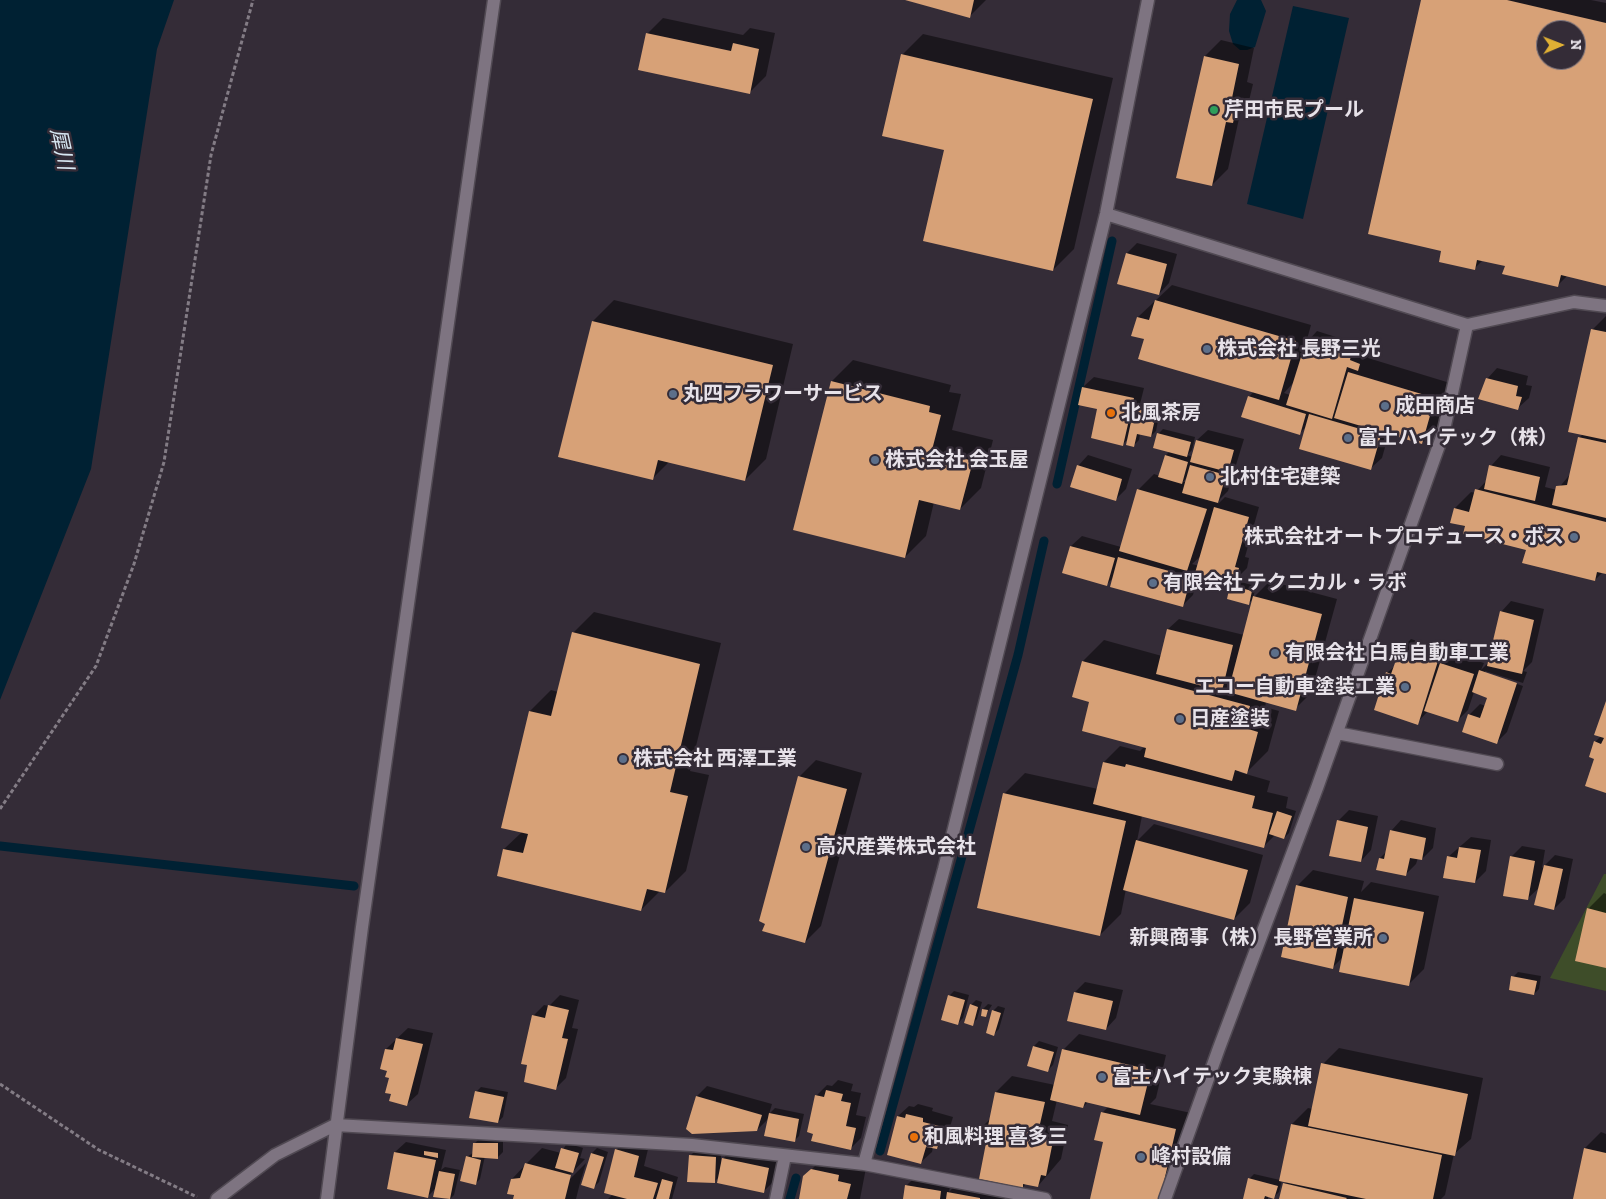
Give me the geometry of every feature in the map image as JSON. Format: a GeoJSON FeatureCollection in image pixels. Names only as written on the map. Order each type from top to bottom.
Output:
{"type":"FeatureCollection","features":[{"type":"Feature","properties":{"kind":"street"},"geometry":{"type":"LineString","coordinates":[[327,1199],[335,1125],[494,0]]}},
{"type":"Feature","properties":{"kind":"street"},"geometry":{"type":"LineString","coordinates":[[864,1164],[944,869],[1106,214],[1148,0]]}},
{"type":"Feature","properties":{"kind":"street"},"geometry":{"type":"LineString","coordinates":[[1106,214],[1467,325],[1574,302],[1606,306]]}},
{"type":"Feature","properties":{"kind":"street"},"geometry":{"type":"LineString","coordinates":[[1165,1199],[1336,733],[1443,434],[1467,325]]}},
{"type":"Feature","properties":{"kind":"street"},"geometry":{"type":"LineString","coordinates":[[1336,733],[1497,764]]}},
{"type":"Feature","properties":{"kind":"street"},"geometry":{"type":"LineString","coordinates":[[217,1199],[275,1155],[335,1125],[692,1146],[864,1164],[1045,1199]]}},
{"type":"Feature","properties":{"kind":"street"},"geometry":{"type":"LineString","coordinates":[[776,1199],[785,1156]]}},
{"type":"Feature","properties":{"kind":"path"},"geometry":{"type":"LineString","coordinates":[[0,809],[96,666],[134,564],[164,462],[211,154],[253,0]]}},
{"type":"Feature","properties":{"kind":"path"},"geometry":{"type":"LineString","coordinates":[[0,1084],[99,1150],[202,1199]]}},
{"type":"Feature","properties":{"kind":"green space"},"geometry":{"type":"Polygon","coordinates":[[[1604,874],[1606,874],[1606,991],[1550,978],[1604,874]]]}},
{"type":"Feature","properties":{"kind":"water","name":"犀川"},"geometry":{"type":"Polygon","coordinates":[[[0,0],[174,0],[157,49],[91,469],[0,700],[0,0]]]}},
{"type":"Feature","properties":{"kind":"water"},"geometry":{"type":"Polygon","coordinates":[[[1237,0],[1261,0],[1266,11],[1255,47],[1247,50],[1240,50],[1233,44],[1229,31],[1230,14],[1237,0]]]}},
{"type":"Feature","properties":{"kind":"water"},"geometry":{"type":"Polygon","coordinates":[[[1293,6],[1349,18],[1303,219],[1247,204],[1293,6]]]}},
{"type":"Feature","properties":{"kind":"building"},"geometry":{"type":"Polygon","coordinates":[[[905,0],[974,0],[970,18],[905,0]]]}},
{"type":"Feature","properties":{"kind":"building"},"geometry":{"type":"Polygon","coordinates":[[[1421,0],[1507,0],[1606,23],[1606,286],[1561,275],[1558,287],[1502,274],[1505,266],[1477,260],[1475,270],[1439,262],[1441,251],[1368,234],[1421,0]]]}},
{"type":"Feature","properties":{"kind":"building"},"geometry":{"type":"Polygon","coordinates":[[[646,33],[731,51],[733,43],[759,49],[750,94],[638,70],[646,33]]]}},
{"type":"Feature","properties":{"kind":"building"},"geometry":{"type":"Polygon","coordinates":[[[901,54],[1093,99],[1053,271],[923,241],[944,150],[882,136],[901,54]]]}},
{"type":"Feature","properties":{"kind":"building"},"geometry":{"type":"Polygon","coordinates":[[[1204,56],[1239,64],[1232,98],[1238,100],[1233,123],[1226,122],[1212,186],[1176,178],[1204,56]]]}},
{"type":"Feature","properties":{"kind":"building"},"geometry":{"type":"Polygon","coordinates":[[[1126,253],[1167,264],[1159,295],[1117,284],[1126,253]]]}},
{"type":"Feature","properties":{"kind":"building"},"geometry":{"type":"Polygon","coordinates":[[[1155,300],[1296,341],[1279,400],[1138,359],[1144,339],[1131,336],[1137,317],[1149,320],[1155,300]]]}},
{"type":"Feature","properties":{"kind":"building"},"geometry":{"type":"Polygon","coordinates":[[[592,321],[773,365],[745,481],[658,460],[653,480],[558,457],[592,321]]]}},
{"type":"Feature","properties":{"kind":"building"},"geometry":{"type":"Polygon","coordinates":[[[1591,329],[1606,332],[1606,440],[1568,432],[1591,329]]]}},
{"type":"Feature","properties":{"kind":"building"},"geometry":{"type":"Polygon","coordinates":[[[1306,341],[1351,355],[1350,360],[1360,364],[1358,371],[1347,367],[1332,419],[1286,405],[1306,341]]]}},
{"type":"Feature","properties":{"kind":"building"},"geometry":{"type":"Polygon","coordinates":[[[1348,372],[1435,398],[1422,444],[1334,418],[1348,372]]]}},
{"type":"Feature","properties":{"kind":"building"},"geometry":{"type":"Polygon","coordinates":[[[1486,378],[1518,386],[1516,396],[1522,397],[1518,410],[1478,399],[1486,378]]]}},
{"type":"Feature","properties":{"kind":"building"},"geometry":{"type":"Polygon","coordinates":[[[831,381],[930,406],[929,412],[941,415],[932,450],[973,461],[960,510],[919,500],[905,558],[793,530],[831,381]]]}},
{"type":"Feature","properties":{"kind":"building"},"geometry":{"type":"Polygon","coordinates":[[[1082,387],[1134,398],[1123,446],[1091,438],[1097,409],[1078,405],[1082,387]]]}},
{"type":"Feature","properties":{"kind":"building"},"geometry":{"type":"Polygon","coordinates":[[[1248,396],[1306,414],[1300,435],[1241,417],[1248,396]]]}},
{"type":"Feature","properties":{"kind":"building"},"geometry":{"type":"Polygon","coordinates":[[[1134,408],[1156,414],[1151,437],[1137,434],[1134,447],[1126,445],[1134,408]]]}},
{"type":"Feature","properties":{"kind":"building"},"geometry":{"type":"Polygon","coordinates":[[[1309,414],[1381,435],[1371,470],[1299,449],[1309,414]]]}},
{"type":"Feature","properties":{"kind":"building"},"geometry":{"type":"Polygon","coordinates":[[[1157,433],[1191,442],[1187,457],[1153,448],[1157,433]]]}},
{"type":"Feature","properties":{"kind":"building"},"geometry":{"type":"Polygon","coordinates":[[[1578,437],[1606,443],[1606,518],[1552,505],[1556,486],[1567,485],[1578,437]]]}},
{"type":"Feature","properties":{"kind":"building"},"geometry":{"type":"Polygon","coordinates":[[[1196,440],[1234,450],[1228,472],[1190,462],[1196,440]]]}},
{"type":"Feature","properties":{"kind":"building"},"geometry":{"type":"Polygon","coordinates":[[[1165,455],[1188,462],[1182,484],[1158,477],[1165,455]]]}},
{"type":"Feature","properties":{"kind":"building"},"geometry":{"type":"Polygon","coordinates":[[[1077,465],[1122,479],[1116,501],[1070,487],[1077,465]]]}},
{"type":"Feature","properties":{"kind":"building"},"geometry":{"type":"Polygon","coordinates":[[[1190,465],[1226,475],[1218,503],[1182,493],[1190,465]]]}},
{"type":"Feature","properties":{"kind":"building"},"geometry":{"type":"Polygon","coordinates":[[[1489,465],[1540,477],[1535,501],[1484,489],[1489,465]]]}},
{"type":"Feature","properties":{"kind":"building"},"geometry":{"type":"Polygon","coordinates":[[[1137,489],[1207,509],[1187,571],[1119,551],[1137,489]]]}},
{"type":"Feature","properties":{"kind":"building"},"geometry":{"type":"Polygon","coordinates":[[[1475,489],[1606,522],[1606,574],[1597,572],[1595,581],[1522,563],[1526,550],[1463,534],[1465,526],[1450,523],[1454,508],[1469,512],[1475,489]]]}},
{"type":"Feature","properties":{"kind":"building"},"geometry":{"type":"Polygon","coordinates":[[[1214,507],[1249,517],[1235,567],[1239,568],[1236,580],[1231,579],[1230,583],[1195,573],[1214,507]]]}},
{"type":"Feature","properties":{"kind":"building"},"geometry":{"type":"Polygon","coordinates":[[[1070,546],[1115,558],[1107,586],[1062,573],[1070,546]]]}},
{"type":"Feature","properties":{"kind":"building"},"geometry":{"type":"Polygon","coordinates":[[[1118,557],[1191,577],[1183,607],[1110,587],[1118,557]]]}},
{"type":"Feature","properties":{"kind":"building"},"geometry":{"type":"Polygon","coordinates":[[[1230,585],[1252,591],[1249,605],[1227,599],[1230,585]]]}},
{"type":"Feature","properties":{"kind":"building"},"geometry":{"type":"Polygon","coordinates":[[[1253,596],[1322,614],[1296,711],[1228,692],[1253,596]]]}},
{"type":"Feature","properties":{"kind":"building"},"geometry":{"type":"Polygon","coordinates":[[[1500,611],[1534,620],[1522,674],[1487,666],[1500,611]]]}},
{"type":"Feature","properties":{"kind":"building"},"geometry":{"type":"Polygon","coordinates":[[[1167,629],[1233,645],[1222,691],[1156,674],[1167,629]]]}},
{"type":"Feature","properties":{"kind":"building"},"geometry":{"type":"Polygon","coordinates":[[[572,632],[700,664],[670,792],[688,796],[665,893],[647,889],[641,911],[497,876],[503,849],[523,853],[528,834],[501,828],[529,711],[551,716],[572,632]]]}},
{"type":"Feature","properties":{"kind":"building"},"geometry":{"type":"Polygon","coordinates":[[[1400,649],[1438,661],[1418,725],[1374,710],[1386,672],[1391,674],[1400,649]]]}},
{"type":"Feature","properties":{"kind":"building"},"geometry":{"type":"Polygon","coordinates":[[[1082,661],[1250,706],[1245,728],[1258,732],[1247,774],[1235,770],[1232,781],[1144,757],[1146,748],[1082,731],[1089,702],[1072,697],[1082,661]]]}},
{"type":"Feature","properties":{"kind":"building"},"geometry":{"type":"Polygon","coordinates":[[[1440,663],[1474,674],[1458,722],[1424,711],[1440,663]]]}},
{"type":"Feature","properties":{"kind":"building"},"geometry":{"type":"Polygon","coordinates":[[[1479,670],[1517,683],[1497,744],[1462,732],[1468,714],[1480,718],[1487,698],[1472,692],[1479,670]]]}},
{"type":"Feature","properties":{"kind":"building"},"geometry":{"type":"Polygon","coordinates":[[[1606,701],[1606,793],[1585,786],[1594,759],[1589,757],[1594,741],[1601,744],[1604,738],[1594,735],[1606,701]]]}},
{"type":"Feature","properties":{"kind":"building"},"geometry":{"type":"Polygon","coordinates":[[[1103,762],[1125,767],[1126,764],[1255,796],[1252,808],[1273,813],[1264,848],[1093,804],[1103,762]]]}},
{"type":"Feature","properties":{"kind":"building"},"geometry":{"type":"Polygon","coordinates":[[[798,776],[847,789],[805,943],[762,931],[765,924],[759,921],[798,776]]]}},
{"type":"Feature","properties":{"kind":"building"},"geometry":{"type":"Polygon","coordinates":[[[1003,793],[1126,821],[1100,936],[977,908],[1003,793]]]}},
{"type":"Feature","properties":{"kind":"building"},"geometry":{"type":"Polygon","coordinates":[[[1277,811],[1292,816],[1284,839],[1269,834],[1277,811]]]}},
{"type":"Feature","properties":{"kind":"building"},"geometry":{"type":"Polygon","coordinates":[[[1337,820],[1368,827],[1361,862],[1329,856],[1337,820]]]}},
{"type":"Feature","properties":{"kind":"building"},"geometry":{"type":"Polygon","coordinates":[[[1390,830],[1426,838],[1422,860],[1410,858],[1406,876],[1376,870],[1379,858],[1384,859],[1390,830]]]}},
{"type":"Feature","properties":{"kind":"building"},"geometry":{"type":"Polygon","coordinates":[[[1136,840],[1248,870],[1234,920],[1123,890],[1136,840]]]}},
{"type":"Feature","properties":{"kind":"building"},"geometry":{"type":"Polygon","coordinates":[[[1459,847],[1481,850],[1475,883],[1443,878],[1447,856],[1457,858],[1459,847]]]}},
{"type":"Feature","properties":{"kind":"building"},"geometry":{"type":"Polygon","coordinates":[[[1510,856],[1535,861],[1528,900],[1503,896],[1510,856]]]}},
{"type":"Feature","properties":{"kind":"building"},"geometry":{"type":"Polygon","coordinates":[[[1544,865],[1563,869],[1554,910],[1534,905],[1544,865]]]}},
{"type":"Feature","properties":{"kind":"building"},"geometry":{"type":"Polygon","coordinates":[[[1296,885],[1348,897],[1333,969],[1281,957],[1296,885]]]}},
{"type":"Feature","properties":{"kind":"building"},"geometry":{"type":"Polygon","coordinates":[[[1354,898],[1424,912],[1409,986],[1339,972],[1354,898]]]}},
{"type":"Feature","properties":{"kind":"building"},"geometry":{"type":"Polygon","coordinates":[[[1587,908],[1606,913],[1606,968],[1575,961],[1587,908]]]}},
{"type":"Feature","properties":{"kind":"building"},"geometry":{"type":"Polygon","coordinates":[[[1511,976],[1537,981],[1534,995],[1509,990],[1511,976]]]}},
{"type":"Feature","properties":{"kind":"building"},"geometry":{"type":"Polygon","coordinates":[[[1074,992],[1113,1001],[1106,1030],[1067,1021],[1074,992]]]}},
{"type":"Feature","properties":{"kind":"building"},"geometry":{"type":"Polygon","coordinates":[[[948,995],[965,1000],[958,1025],[941,1020],[948,995]]]}},
{"type":"Feature","properties":{"kind":"building"},"geometry":{"type":"Polygon","coordinates":[[[970,1004],[978,1007],[973,1026],[964,1023],[970,1004]]]}},
{"type":"Feature","properties":{"kind":"building"},"geometry":{"type":"Polygon","coordinates":[[[548,1005],[569,1010],[562,1038],[568,1039],[556,1090],[524,1082],[527,1065],[521,1064],[532,1015],[545,1018],[548,1005]]]}},
{"type":"Feature","properties":{"kind":"building"},"geometry":{"type":"Polygon","coordinates":[[[982,1009],[988,1010],[986,1017],[981,1016],[982,1009]]]}},
{"type":"Feature","properties":{"kind":"building"},"geometry":{"type":"Polygon","coordinates":[[[992,1010],[1001,1013],[994,1036],[986,1033],[992,1010]]]}},
{"type":"Feature","properties":{"kind":"building"},"geometry":{"type":"Polygon","coordinates":[[[396,1038],[423,1044],[407,1106],[389,1101],[391,1094],[385,1093],[389,1078],[385,1077],[387,1071],[380,1069],[385,1049],[393,1050],[396,1038]]]}},
{"type":"Feature","properties":{"kind":"building"},"geometry":{"type":"Polygon","coordinates":[[[1033,1046],[1054,1052],[1048,1072],[1027,1066],[1033,1046]]]}},
{"type":"Feature","properties":{"kind":"building"},"geometry":{"type":"Polygon","coordinates":[[[1062,1049],[1151,1070],[1140,1115],[1085,1102],[1083,1108],[1050,1100],[1062,1049]]]}},
{"type":"Feature","properties":{"kind":"building"},"geometry":{"type":"Polygon","coordinates":[[[1321,1063],[1468,1094],[1455,1156],[1308,1126],[1321,1063]]]}},
{"type":"Feature","properties":{"kind":"building"},"geometry":{"type":"Polygon","coordinates":[[[826,1090],[843,1094],[841,1101],[851,1103],[846,1126],[856,1128],[851,1150],[811,1141],[813,1134],[807,1132],[815,1095],[824,1097],[826,1090]]]}},
{"type":"Feature","properties":{"kind":"building"},"geometry":{"type":"Polygon","coordinates":[[[475,1091],[504,1097],[498,1123],[469,1118],[475,1091]]]}},
{"type":"Feature","properties":{"kind":"building"},"geometry":{"type":"Polygon","coordinates":[[[995,1092],[1045,1102],[1037,1137],[1053,1141],[1046,1176],[1041,1175],[1038,1187],[1023,1184],[1023,1188],[979,1179],[987,1138],[979,1136],[982,1125],[988,1126],[995,1092]]]}},
{"type":"Feature","properties":{"kind":"building"},"geometry":{"type":"Polygon","coordinates":[[[696,1096],[762,1115],[757,1131],[692,1134],[686,1129],[696,1096]]]}},
{"type":"Feature","properties":{"kind":"building"},"geometry":{"type":"Polygon","coordinates":[[[1101,1112],[1176,1129],[1160,1199],[1090,1199],[1103,1142],[1094,1140],[1101,1112]]]}},
{"type":"Feature","properties":{"kind":"building"},"geometry":{"type":"Polygon","coordinates":[[[769,1113],[799,1119],[795,1142],[764,1136],[769,1113]]]}},
{"type":"Feature","properties":{"kind":"building"},"geometry":{"type":"Polygon","coordinates":[[[906,1114],[923,1118],[923,1122],[943,1127],[937,1149],[926,1147],[921,1164],[887,1155],[897,1116],[905,1118],[906,1114]]]}},
{"type":"Feature","properties":{"kind":"building"},"geometry":{"type":"Polygon","coordinates":[[[1291,1124],[1442,1155],[1433,1199],[1366,1199],[1279,1181],[1291,1124]]]}},
{"type":"Feature","properties":{"kind":"building"},"geometry":{"type":"Polygon","coordinates":[[[473,1143],[498,1143],[498,1159],[472,1157],[473,1143]]]}},
{"type":"Feature","properties":{"kind":"building"},"geometry":{"type":"Polygon","coordinates":[[[561,1148],[579,1153],[573,1173],[555,1168],[561,1148]]]}},
{"type":"Feature","properties":{"kind":"building"},"geometry":{"type":"Polygon","coordinates":[[[1584,1148],[1606,1153],[1606,1199],[1573,1199],[1584,1148]]]}},
{"type":"Feature","properties":{"kind":"building"},"geometry":{"type":"Polygon","coordinates":[[[615,1149],[639,1156],[634,1177],[658,1183],[653,1199],[627,1199],[604,1193],[615,1149]]]}},
{"type":"Feature","properties":{"kind":"building"},"geometry":{"type":"Polygon","coordinates":[[[424,1151],[438,1153],[438,1158],[424,1155],[424,1151]]]}},
{"type":"Feature","properties":{"kind":"building"},"geometry":{"type":"Polygon","coordinates":[[[394,1152],[436,1160],[428,1198],[387,1189],[394,1152]]]}},
{"type":"Feature","properties":{"kind":"building"},"geometry":{"type":"Polygon","coordinates":[[[591,1153],[604,1157],[594,1189],[581,1185],[591,1153]]]}},
{"type":"Feature","properties":{"kind":"building"},"geometry":{"type":"Polygon","coordinates":[[[689,1155],[716,1157],[715,1183],[687,1182],[689,1155]]]}},
{"type":"Feature","properties":{"kind":"building"},"geometry":{"type":"Polygon","coordinates":[[[466,1156],[481,1160],[476,1185],[460,1181],[466,1156]]]}},
{"type":"Feature","properties":{"kind":"building"},"geometry":{"type":"Polygon","coordinates":[[[722,1158],[769,1168],[764,1193],[717,1183],[722,1158]]]}},
{"type":"Feature","properties":{"kind":"building"},"geometry":{"type":"Polygon","coordinates":[[[525,1163],[571,1175],[565,1199],[513,1199],[514,1195],[507,1194],[511,1179],[520,1178],[525,1163]]]}},
{"type":"Feature","properties":{"kind":"building"},"geometry":{"type":"Polygon","coordinates":[[[811,1169],[839,1175],[838,1181],[851,1184],[847,1199],[799,1199],[803,1176],[811,1169]]]}},
{"type":"Feature","properties":{"kind":"building"},"geometry":{"type":"Polygon","coordinates":[[[439,1171],[455,1174],[450,1199],[433,1197],[439,1171]]]}},
{"type":"Feature","properties":{"kind":"building"},"geometry":{"type":"Polygon","coordinates":[[[1248,1178],[1278,1186],[1274,1199],[1265,1196],[1264,1199],[1243,1199],[1248,1178]]]}},
{"type":"Feature","properties":{"kind":"building"},"geometry":{"type":"Polygon","coordinates":[[[662,1179],[673,1182],[669,1199],[656,1199],[662,1179]]]}},
{"type":"Feature","properties":{"kind":"building"},"geometry":{"type":"Polygon","coordinates":[[[1283,1183],[1347,1198],[1279,1199],[1283,1183]]]}},
{"type":"Feature","properties":{"kind":"building"},"geometry":{"type":"Polygon","coordinates":[[[905,1185],[941,1191],[940,1199],[903,1199],[905,1185]]]}},
{"type":"Feature","properties":{"kind":"building"},"geometry":{"type":"Polygon","coordinates":[[[947,1192],[980,1198],[980,1199],[946,1199],[947,1192]]]}},
{"type":"Feature","properties":{"kind":"waterway"},"geometry":{"type":"LineString","coordinates":[[1057,484],[1112,241]]}},
{"type":"Feature","properties":{"kind":"waterway"},"geometry":{"type":"LineString","coordinates":[[880,1151],[1018,655],[1044,541]]}},
{"type":"Feature","properties":{"kind":"waterway"},"geometry":{"type":"LineString","coordinates":[[0,846],[354,886]]}},
{"type":"Feature","properties":{"kind":"waterway"},"geometry":{"type":"LineString","coordinates":[[790,1199],[796,1178]]}},
{"type":"Feature","properties":{"kind":"place","name":"芹田市民プール"},"geometry":{"type":"Point","coordinates":[1214,110]}},
{"type":"Feature","properties":{"kind":"place","name":"株式会社 長野三光"},"geometry":{"type":"Point","coordinates":[1207,349]}},
{"type":"Feature","properties":{"kind":"place","name":"丸四フラワーサービス"},"geometry":{"type":"Point","coordinates":[673,394]}},
{"type":"Feature","properties":{"kind":"place","name":"成田商店"},"geometry":{"type":"Point","coordinates":[1385,406]}},
{"type":"Feature","properties":{"kind":"place","name":"北風茶房"},"geometry":{"type":"Point","coordinates":[1111,413]}},
{"type":"Feature","properties":{"kind":"place","name":"富士ハイテック（株）"},"geometry":{"type":"Point","coordinates":[1348,438]}},
{"type":"Feature","properties":{"kind":"place","name":"株式会社 会玉屋"},"geometry":{"type":"Point","coordinates":[875,460]}},
{"type":"Feature","properties":{"kind":"place","name":"北村住宅建築"},"geometry":{"type":"Point","coordinates":[1210,477]}},
{"type":"Feature","properties":{"kind":"place","name":"株式会社オートプロデュース・ボス"},"geometry":{"type":"Point","coordinates":[1574,537]}},
{"type":"Feature","properties":{"kind":"place","name":"有限会社 テクニカル・ラボ"},"geometry":{"type":"Point","coordinates":[1153,583]}},
{"type":"Feature","properties":{"kind":"place","name":"有限会社 白馬自動車工業"},"geometry":{"type":"Point","coordinates":[1275,653]}},
{"type":"Feature","properties":{"kind":"place","name":"エコー自動車塗装工業"},"geometry":{"type":"Point","coordinates":[1405,687]}},
{"type":"Feature","properties":{"kind":"place","name":"日産塗装"},"geometry":{"type":"Point","coordinates":[1180,719]}},
{"type":"Feature","properties":{"kind":"place","name":"株式会社 西澤工業"},"geometry":{"type":"Point","coordinates":[623,759]}},
{"type":"Feature","properties":{"kind":"place","name":"高沢産業株式会社"},"geometry":{"type":"Point","coordinates":[806,847]}},
{"type":"Feature","properties":{"kind":"place","name":"新興商事（株） 長野営業所"},"geometry":{"type":"Point","coordinates":[1383,938]}},
{"type":"Feature","properties":{"kind":"place","name":"富士ハイテック実験棟"},"geometry":{"type":"Point","coordinates":[1102,1077]}},
{"type":"Feature","properties":{"kind":"place","name":"和風料理 喜多三"},"geometry":{"type":"Point","coordinates":[914,1137]}},
{"type":"Feature","properties":{"kind":"place","name":"峰村設備"},"geometry":{"type":"Point","coordinates":[1141,1157]}}]}
